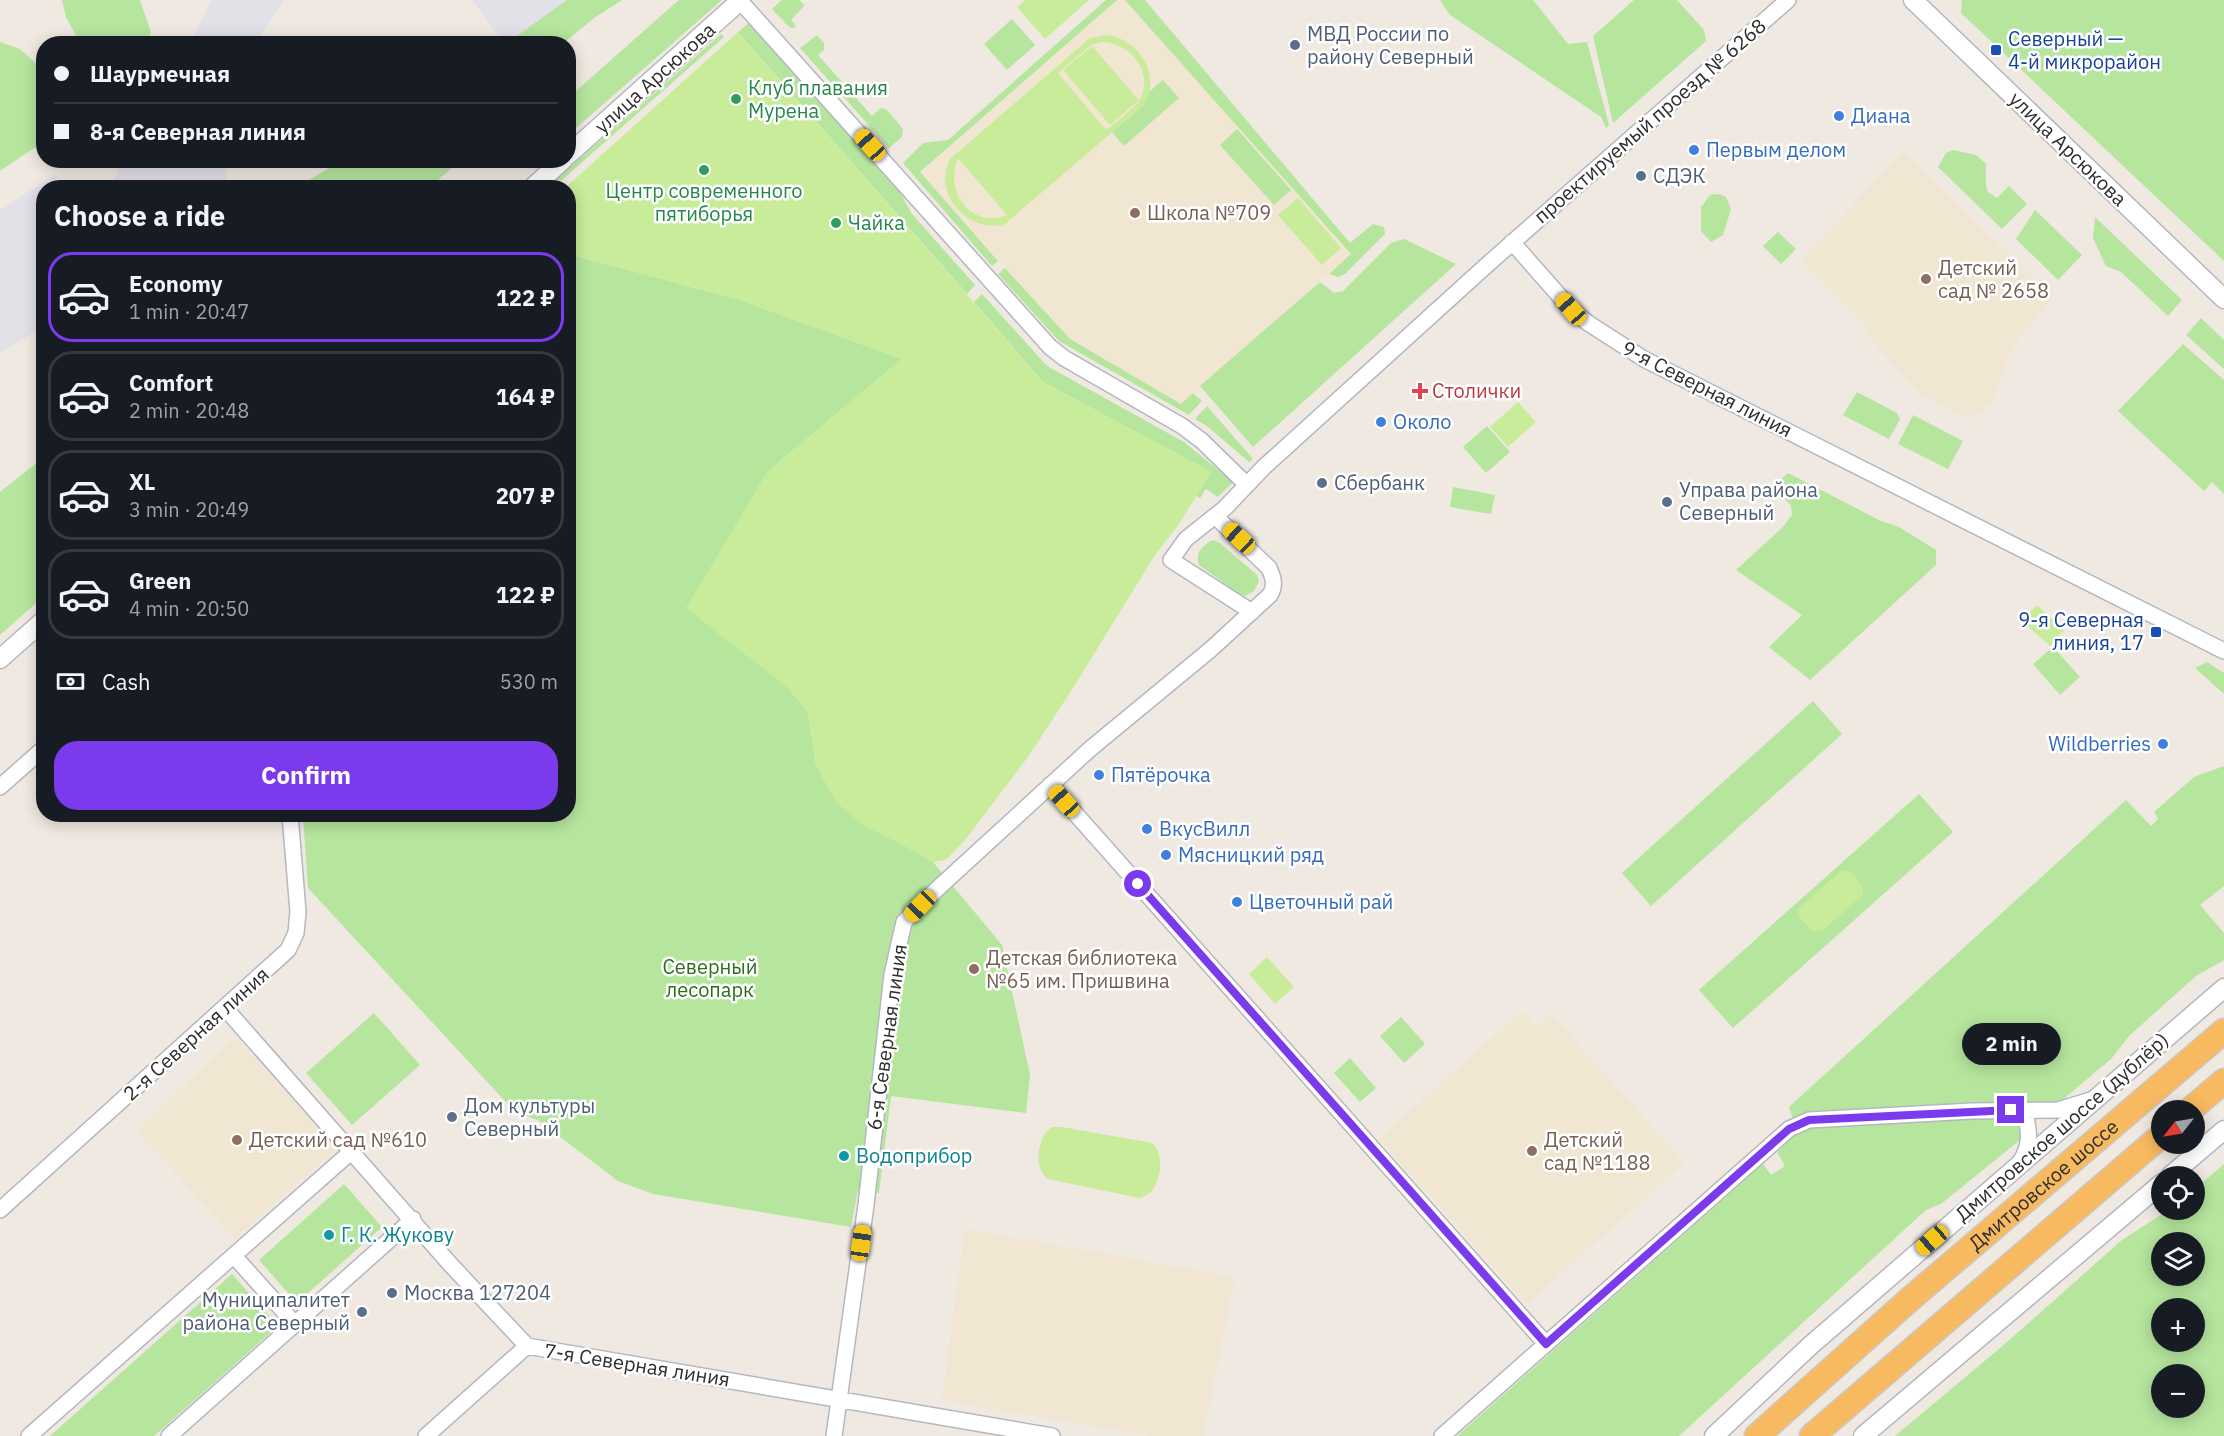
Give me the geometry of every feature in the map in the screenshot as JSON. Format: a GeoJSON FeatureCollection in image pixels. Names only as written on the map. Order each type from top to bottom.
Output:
{"type":"FeatureCollection","features":[{"type":"Feature","properties":{"kind":"highway","name":"Дмитровское шоссе"},"geometry":{"type":"LineString","coordinates":[[1757,1436],[1918,1293],[2224,1031]]}},
{"type":"Feature","properties":{"kind":"highway"},"geometry":{"type":"LineString","coordinates":[[2202,1100],[2224,1081]]}},
{"type":"Feature","properties":{"kind":"highway","name":"Дмитровское шоссе"},"geometry":{"type":"LineString","coordinates":[[1812,1436],[2151,1143]]}},
{"type":"Feature","properties":{"kind":"street"},"geometry":{"type":"LineString","coordinates":[[741,0],[1050,347],[1064,358],[1182,426],[1202,441],[1248,485]]}},
{"type":"Feature","properties":{"kind":"street","name":"улица Арсюкова"},"geometry":{"type":"LineString","coordinates":[[576,148],[741,0]]}},
{"type":"Feature","properties":{"kind":"street","name":"проектируемый проезд № 6268"},"geometry":{"type":"LineString","coordinates":[[1512,242],[1788,0]]}},
{"type":"Feature","properties":{"kind":"street","name":"улица Арсюкова"},"geometry":{"type":"LineString","coordinates":[[1924,4],[2224,299]]}},
{"type":"Feature","properties":{"kind":"street"},"geometry":{"type":"LineString","coordinates":[[541,180],[554,168]]}},
{"type":"Feature","properties":{"kind":"street"},"geometry":{"type":"LineString","coordinates":[[1252,612],[1171,560],[1186,539],[1215,516],[1285,448],[1512,242]]}},
{"type":"Feature","properties":{"kind":"street","name":"9-я Северная линия"},"geometry":{"type":"LineString","coordinates":[[1512,242],[1571,309],[1588,323],[1644,359],[2224,651]]}},
{"type":"Feature","properties":{"kind":"street","name":"6-я Северная линия"},"geometry":{"type":"LineString","coordinates":[[834,1436],[863,1224],[892,975],[904,922],[1050,785],[1128,717],[1210,651],[1270,595],[1274,586],[1269,568],[1215,516]]}},
{"type":"Feature","properties":{"kind":"street"},"geometry":{"type":"LineString","coordinates":[[0,659],[36,627]]}},
{"type":"Feature","properties":{"kind":"street"},"geometry":{"type":"LineString","coordinates":[[0,787],[36,755]]}},
{"type":"Feature","properties":{"kind":"street"},"geometry":{"type":"LineString","coordinates":[[1050,785],[1546,1344]]}},
{"type":"Feature","properties":{"kind":"street","name":"2-я Северная линия"},"geometry":{"type":"LineString","coordinates":[[0,1210],[288,950],[296,933],[298,912],[291,822]]}},
{"type":"Feature","properties":{"kind":"street","name":"Дмитровское шоссе (дублёр)"},"geometry":{"type":"LineString","coordinates":[[1714,1436],[1811,1346],[2224,988]]}},
{"type":"Feature","properties":{"kind":"street","name":"7-я Северная линия"},"geometry":{"type":"LineString","coordinates":[[225,1008],[413,1219],[450,1264],[527,1346],[1053,1436]]}},
{"type":"Feature","properties":{"kind":"street"},"geometry":{"type":"LineString","coordinates":[[1442,1436],[1789,1129],[1809,1120],[1972,1111],[2058,1110],[2097,1098]]}},
{"type":"Feature","properties":{"kind":"street"},"geometry":{"type":"LineString","coordinates":[[2018,1165],[2027,1151],[2029,1137],[2024,1111]]}},
{"type":"Feature","properties":{"kind":"street"},"geometry":{"type":"LineString","coordinates":[[2182,1166],[2224,1130]]}},
{"type":"Feature","properties":{"kind":"street"},"geometry":{"type":"LineString","coordinates":[[29,1436],[352,1150]]}},
{"type":"Feature","properties":{"kind":"street"},"geometry":{"type":"LineString","coordinates":[[1863,1436],[2151,1192]]}},
{"type":"Feature","properties":{"kind":"street"},"geometry":{"type":"LineString","coordinates":[[169,1436],[413,1219]]}},
{"type":"Feature","properties":{"kind":"street"},"geometry":{"type":"LineString","coordinates":[[234,1256],[295,1324]]}},
{"type":"Feature","properties":{"kind":"street"},"geometry":{"type":"LineString","coordinates":[[426,1436],[527,1346]]}},
{"type":"Feature","properties":{"kind":"shaded area"},"geometry":{"type":"Polygon","coordinates":[[[211,0],[284,0],[261,36],[193,36],[211,0]]]}},
{"type":"Feature","properties":{"kind":"shaded area"},"geometry":{"type":"Polygon","coordinates":[[[472,0],[567,0],[518,36],[499,36],[472,0]]]}},
{"type":"Feature","properties":{"kind":"shaded area","name":"Школа №709"},"geometry":{"type":"Polygon","coordinates":[[[1117,0],[1125,0],[1351,254],[1181,404],[1070,339],[920,173],[1117,0]]]}},
{"type":"Feature","properties":{"kind":"shaded area","name":"Детский сад № 2658"},"geometry":{"type":"Polygon","coordinates":[[[1903,152],[2053,297],[2012,348],[1992,402],[1969,420],[1919,392],[1868,337],[1869,329],[1800,261],[1903,152]]]}},
{"type":"Feature","properties":{"kind":"shaded area"},"geometry":{"type":"Polygon","coordinates":[[[119,168],[227,168],[226,180],[113,180],[119,168]]]}},
{"type":"Feature","properties":{"kind":"shaded area"},"geometry":{"type":"Polygon","coordinates":[[[56,174],[58,180],[47,180],[56,174]]]}},
{"type":"Feature","properties":{"kind":"shaded area"},"geometry":{"type":"Polygon","coordinates":[[[36,187],[36,331],[0,353],[0,210],[36,187]]]}},
{"type":"Feature","properties":{"kind":"shaded area","name":"Детский сад №1188"},"geometry":{"type":"Polygon","coordinates":[[[1522,1011],[1536,1027],[1551,1014],[1684,1163],[1527,1304],[1379,1139],[1522,1011]]]}},
{"type":"Feature","properties":{"kind":"shaded area","name":"Детский сад №610"},"geometry":{"type":"Polygon","coordinates":[[[235,1037],[336,1148],[235,1239],[137,1131],[235,1037]]]}},
{"type":"Feature","properties":{"kind":"shaded area"},"geometry":{"type":"Polygon","coordinates":[[[965,1229],[1235,1277],[1203,1436],[1151,1436],[942,1400],[965,1229]]]}},
{"type":"Feature","properties":{"kind":"green space"},"geometry":{"type":"Polygon","coordinates":[[[62,0],[140,0],[151,32],[150,36],[76,36],[66,17],[62,0]]]}},
{"type":"Feature","properties":{"kind":"green space"},"geometry":{"type":"Polygon","coordinates":[[[567,0],[622,0],[594,18],[572,36],[517,36],[567,0]]]}},
{"type":"Feature","properties":{"kind":"green space"},"geometry":{"type":"Polygon","coordinates":[[[679,0],[722,0],[576,128],[576,91],[679,0]]]}},
{"type":"Feature","properties":{"kind":"green space"},"geometry":{"type":"Polygon","coordinates":[[[782,0],[799,0],[805,5],[791,20],[796,26],[793,28],[789,27],[772,9],[782,0]]]}},
{"type":"Feature","properties":{"kind":"green space"},"geometry":{"type":"Polygon","coordinates":[[[1025,0],[1089,0],[1045,39],[1017,7],[1025,0]]]}},
{"type":"Feature","properties":{"kind":"green space"},"geometry":{"type":"Polygon","coordinates":[[[1106,0],[1117,0],[920,172],[998,261],[992,266],[903,163],[923,143],[948,140],[1106,0]]]}},
{"type":"Feature","properties":{"kind":"green space"},"geometry":{"type":"Polygon","coordinates":[[[1125,0],[1145,0],[1350,243],[1373,224],[1384,227],[1385,234],[1345,274],[1338,277],[1329,274],[1351,254],[1125,0]]]}},
{"type":"Feature","properties":{"kind":"green space"},"geometry":{"type":"Polygon","coordinates":[[[1440,0],[1533,0],[1568,44],[1587,42],[1609,125],[1606,128],[1601,117],[1450,15],[1440,0]]]}},
{"type":"Feature","properties":{"kind":"green space"},"geometry":{"type":"Polygon","coordinates":[[[1634,0],[1677,0],[1704,30],[1706,41],[1613,123],[1593,36],[1634,0]]]}},
{"type":"Feature","properties":{"kind":"green space"},"geometry":{"type":"Polygon","coordinates":[[[1962,0],[2224,0],[2224,261],[1961,13],[1962,0]]]}},
{"type":"Feature","properties":{"kind":"green space"},"geometry":{"type":"Polygon","coordinates":[[[1012,19],[1035,45],[1007,70],[984,44],[1012,19]]]}},
{"type":"Feature","properties":{"kind":"green space"},"geometry":{"type":"Polygon","coordinates":[[[749,23],[896,185],[912,214],[975,285],[967,294],[738,32],[749,23]]]}},
{"type":"Feature","properties":{"kind":"green space"},"geometry":{"type":"Polygon","coordinates":[[[738,32],[1043,382],[1211,472],[1179,524],[1155,555],[1028,757],[965,840],[946,860],[933,862],[864,826],[836,802],[816,766],[808,712],[788,688],[686,608],[767,472],[902,359],[740,300],[576,256],[576,180],[574,180],[738,32]]]}},
{"type":"Feature","properties":{"kind":"green space"},"geometry":{"type":"Polygon","coordinates":[[[721,34],[724,37],[576,168],[576,162],[721,34]]]}},
{"type":"Feature","properties":{"kind":"green space"},"geometry":{"type":"Polygon","coordinates":[[[817,35],[824,43],[824,50],[818,55],[872,116],[881,108],[886,109],[903,129],[902,137],[889,148],[800,48],[817,35]]]}},
{"type":"Feature","properties":{"kind":"green space"},"geometry":{"type":"Polygon","coordinates":[[[1107,35],[1119,38],[1138,51],[1144,60],[1150,82],[1149,93],[1144,105],[1005,224],[991,226],[967,217],[950,198],[946,185],[946,172],[950,159],[1090,38],[1107,35]],[[1102,42],[1091,45],[1058,73],[1106,130],[1139,102],[1144,88],[1144,78],[1141,68],[1130,53],[1122,47],[1102,42]],[[959,159],[954,171],[954,184],[964,205],[982,217],[994,218],[1007,215],[959,159]]]}},
{"type":"Feature","properties":{"kind":"green space"},"geometry":{"type":"Polygon","coordinates":[[[0,42],[20,49],[36,64],[36,147],[0,171],[0,42]]]}},
{"type":"Feature","properties":{"kind":"green space"},"geometry":{"type":"Polygon","coordinates":[[[1092,46],[1139,100],[1110,125],[1063,70],[1092,46]]]}},
{"type":"Feature","properties":{"kind":"green space"},"geometry":{"type":"Polygon","coordinates":[[[1163,80],[1179,98],[1124,146],[1112,132],[1144,105],[1149,92],[1163,80]]]}},
{"type":"Feature","properties":{"kind":"green space"},"geometry":{"type":"Polygon","coordinates":[[[1237,129],[1291,190],[1274,205],[1220,145],[1237,129]]]}},
{"type":"Feature","properties":{"kind":"green space"},"geometry":{"type":"Polygon","coordinates":[[[1953,150],[1976,155],[1986,164],[1988,192],[1997,198],[2009,186],[2027,204],[2002,229],[1938,167],[1946,153],[1953,150]]]}},
{"type":"Feature","properties":{"kind":"green space"},"geometry":{"type":"Polygon","coordinates":[[[329,168],[452,168],[438,180],[309,180],[329,168]]]}},
{"type":"Feature","properties":{"kind":"green space"},"geometry":{"type":"Polygon","coordinates":[[[569,168],[576,168],[562,180],[556,180],[569,168]]]}},
{"type":"Feature","properties":{"kind":"green space"},"geometry":{"type":"Polygon","coordinates":[[[1719,194],[1726,197],[1731,209],[1723,235],[1711,242],[1701,231],[1701,207],[1710,195],[1719,194]]]}},
{"type":"Feature","properties":{"kind":"green space"},"geometry":{"type":"Polygon","coordinates":[[[1298,198],[1341,248],[1322,265],[1278,215],[1298,198]]]}},
{"type":"Feature","properties":{"kind":"green space"},"geometry":{"type":"Polygon","coordinates":[[[2035,210],[2082,255],[2058,280],[2016,239],[2035,210]]]}},
{"type":"Feature","properties":{"kind":"green space"},"geometry":{"type":"Polygon","coordinates":[[[2095,217],[2182,300],[2168,316],[2121,272],[2106,266],[2093,238],[2095,217]]]}},
{"type":"Feature","properties":{"kind":"green space"},"geometry":{"type":"Polygon","coordinates":[[[1778,232],[1796,249],[1781,264],[1763,246],[1778,232]]]}},
{"type":"Feature","properties":{"kind":"green space"},"geometry":{"type":"Polygon","coordinates":[[[1404,239],[1456,264],[1253,447],[1200,386],[1320,282],[1334,293],[1343,291],[1391,243],[1404,239]]]}},
{"type":"Feature","properties":{"kind":"green space","name":"Северный лесопарк"},"geometry":{"type":"Polygon","coordinates":[[[576,256],[740,300],[902,359],[767,472],[788,688],[808,712],[816,766],[900,843],[933,862],[1002,945],[1030,1075],[1026,1113],[891,1096],[879,1193],[858,1190],[851,1227],[653,1194],[618,1181],[538,1120],[516,1113],[308,888],[303,822],[576,822],[576,256]]]}},
{"type":"Feature","properties":{"kind":"green space"},"geometry":{"type":"Polygon","coordinates":[[[1005,268],[1070,339],[1181,404],[1193,393],[1202,401],[1189,415],[1059,341],[998,274],[1005,268]]]}},
{"type":"Feature","properties":{"kind":"green space"},"geometry":{"type":"Polygon","coordinates":[[[982,294],[1047,366],[1184,442],[1233,482],[1218,497],[1206,489],[1200,498],[1196,496],[1211,472],[1043,382],[974,302],[982,294]]]}},
{"type":"Feature","properties":{"kind":"green space"},"geometry":{"type":"Polygon","coordinates":[[[2201,318],[2224,340],[2224,369],[2186,335],[2201,318]]]}},
{"type":"Feature","properties":{"kind":"green space"},"geometry":{"type":"Polygon","coordinates":[[[2183,344],[2224,380],[2224,494],[2212,482],[2204,491],[2118,411],[2183,344]]]}},
{"type":"Feature","properties":{"kind":"green space"},"geometry":{"type":"Polygon","coordinates":[[[1857,392],[1897,413],[1900,419],[1889,439],[1843,415],[1857,392]]]}},
{"type":"Feature","properties":{"kind":"green space"},"geometry":{"type":"Polygon","coordinates":[[[1518,402],[1536,422],[1508,447],[1490,427],[1518,402]]]}},
{"type":"Feature","properties":{"kind":"green space"},"geometry":{"type":"Polygon","coordinates":[[[1207,406],[1253,459],[1249,462],[1207,426],[1195,419],[1207,406]]]}},
{"type":"Feature","properties":{"kind":"green space"},"geometry":{"type":"Polygon","coordinates":[[[1913,415],[1963,441],[1948,469],[1898,444],[1913,415]]]}},
{"type":"Feature","properties":{"kind":"green space"},"geometry":{"type":"Polygon","coordinates":[[[1487,426],[1510,452],[1486,473],[1463,447],[1487,426]]]}},
{"type":"Feature","properties":{"kind":"green space"},"geometry":{"type":"Polygon","coordinates":[[[36,464],[36,603],[0,635],[0,492],[36,464]]]}},
{"type":"Feature","properties":{"kind":"green space"},"geometry":{"type":"Polygon","coordinates":[[[1788,473],[1881,521],[1899,527],[1936,550],[1936,565],[1810,680],[1769,647],[1802,615],[1736,570],[1782,528],[1792,515],[1791,505],[1772,487],[1788,473]]]}},
{"type":"Feature","properties":{"kind":"green space"},"geometry":{"type":"Polygon","coordinates":[[[1453,487],[1495,495],[1491,514],[1450,507],[1453,487]]]}},
{"type":"Feature","properties":{"kind":"green space"},"geometry":{"type":"Polygon","coordinates":[[[1213,540],[1220,543],[1257,575],[1259,581],[1254,591],[1245,596],[1238,593],[1199,565],[1200,550],[1213,540]]]}},
{"type":"Feature","properties":{"kind":"green space"},"geometry":{"type":"Polygon","coordinates":[[[2037,605],[2064,630],[2050,646],[2022,621],[2037,605]]]}},
{"type":"Feature","properties":{"kind":"green space"},"geometry":{"type":"Polygon","coordinates":[[[2053,647],[2080,677],[2060,695],[2033,664],[2053,647]]]}},
{"type":"Feature","properties":{"kind":"green space"},"geometry":{"type":"Polygon","coordinates":[[[2207,662],[2224,673],[2224,694],[2195,668],[2207,662]]]}},
{"type":"Feature","properties":{"kind":"green space"},"geometry":{"type":"Polygon","coordinates":[[[1813,701],[1842,734],[1651,906],[1622,873],[1813,701]]]}},
{"type":"Feature","properties":{"kind":"green space"},"geometry":{"type":"Polygon","coordinates":[[[2224,766],[2224,886],[2200,905],[2224,933],[2224,960],[2196,976],[2130,1035],[2111,1059],[2061,1101],[2052,1105],[2023,1108],[2023,1131],[2020,1140],[1941,1204],[1926,1210],[1679,1436],[1457,1436],[1763,1164],[1771,1175],[1785,1166],[1777,1152],[1793,1132],[1789,1107],[2126,800],[2151,826],[2158,819],[2154,812],[2194,777],[2224,766]]]}},
{"type":"Feature","properties":{"kind":"green space"},"geometry":{"type":"Polygon","coordinates":[[[1919,794],[1953,832],[1733,1028],[1699,990],[1919,794]]]}},
{"type":"Feature","properties":{"kind":"green space"},"geometry":{"type":"Polygon","coordinates":[[[1842,870],[1849,871],[1854,876],[1863,888],[1863,895],[1822,931],[1812,931],[1799,917],[1798,909],[1842,870]]]}},
{"type":"Feature","properties":{"kind":"green space"},"geometry":{"type":"Polygon","coordinates":[[[1267,957],[1294,987],[1275,1004],[1249,974],[1267,957]]]}},
{"type":"Feature","properties":{"kind":"green space"},"geometry":{"type":"Polygon","coordinates":[[[374,1013],[420,1065],[352,1125],[306,1073],[374,1013]]]}},
{"type":"Feature","properties":{"kind":"green space"},"geometry":{"type":"Polygon","coordinates":[[[1401,1017],[1425,1044],[1404,1063],[1380,1036],[1401,1017]]]}},
{"type":"Feature","properties":{"kind":"green space"},"geometry":{"type":"Polygon","coordinates":[[[1350,1058],[1376,1088],[1360,1102],[1334,1073],[1350,1058]]]}},
{"type":"Feature","properties":{"kind":"green space"},"geometry":{"type":"Polygon","coordinates":[[[1052,1127],[1152,1143],[1159,1156],[1157,1182],[1152,1190],[1139,1198],[1048,1179],[1040,1168],[1039,1152],[1043,1137],[1052,1127]]]}},
{"type":"Feature","properties":{"kind":"green space"},"geometry":{"type":"Polygon","coordinates":[[[2224,1164],[2224,1436],[1895,1436],[2006,1343],[2122,1240],[2153,1220],[2205,1220],[2205,1180],[2224,1164]]]}},
{"type":"Feature","properties":{"kind":"green space"},"geometry":{"type":"Polygon","coordinates":[[[344,1184],[382,1227],[297,1303],[259,1260],[344,1184]]]}},
{"type":"Feature","properties":{"kind":"green space"},"geometry":{"type":"Polygon","coordinates":[[[232,1274],[278,1326],[154,1436],[50,1436],[232,1274]]]}},
{"type":"Feature","properties":{"kind":"place","name":"МВД России по району Северный"},"geometry":{"type":"Point","coordinates":[1295,45]}},
{"type":"Feature","properties":{"kind":"place","name":"Северный — 4-й микрорайон"},"geometry":{"type":"Point","coordinates":[1996,50]}},
{"type":"Feature","properties":{"kind":"place","name":"Клуб плавания Мурена"},"geometry":{"type":"Point","coordinates":[736,99]}},
{"type":"Feature","properties":{"kind":"place","name":"Диана"},"geometry":{"type":"Point","coordinates":[1839,116]}},
{"type":"Feature","properties":{"kind":"place","name":"Первым делом"},"geometry":{"type":"Point","coordinates":[1694,150]}},
{"type":"Feature","properties":{"kind":"place","name":"Центр современного пятиборья"},"geometry":{"type":"Point","coordinates":[704,170]}},
{"type":"Feature","properties":{"kind":"place","name":"СДЭК"},"geometry":{"type":"Point","coordinates":[1641,176]}},
{"type":"Feature","properties":{"kind":"place","name":"Школа №709"},"geometry":{"type":"Point","coordinates":[1135,213]}},
{"type":"Feature","properties":{"kind":"place","name":"Чайка"},"geometry":{"type":"Point","coordinates":[836,223]}},
{"type":"Feature","properties":{"kind":"place","name":"Детский сад № 2658"},"geometry":{"type":"Point","coordinates":[1926,279]}},
{"type":"Feature","properties":{"kind":"place","name":"Столички"},"geometry":{"type":"Point","coordinates":[1420,391]}},
{"type":"Feature","properties":{"kind":"place","name":"Около"},"geometry":{"type":"Point","coordinates":[1381,422]}},
{"type":"Feature","properties":{"kind":"place","name":"Сбербанк"},"geometry":{"type":"Point","coordinates":[1322,483]}},
{"type":"Feature","properties":{"kind":"place","name":"Управа района Северный"},"geometry":{"type":"Point","coordinates":[1667,502]}},
{"type":"Feature","properties":{"kind":"place","name":"9-я Северная линия, 17"},"geometry":{"type":"Point","coordinates":[2156,632]}},
{"type":"Feature","properties":{"kind":"place","name":"Wildberries"},"geometry":{"type":"Point","coordinates":[2163,744]}},
{"type":"Feature","properties":{"kind":"place","name":"Пятёрочка"},"geometry":{"type":"Point","coordinates":[1099,775]}},
{"type":"Feature","properties":{"kind":"place","name":"ВкусВилл"},"geometry":{"type":"Point","coordinates":[1147,829]}},
{"type":"Feature","properties":{"kind":"place","name":"Мясницкий ряд"},"geometry":{"type":"Point","coordinates":[1166,855]}},
{"type":"Feature","properties":{"kind":"place","name":"Цветочный рай"},"geometry":{"type":"Point","coordinates":[1237,902]}},
{"type":"Feature","properties":{"kind":"place","name":"Детская библиотека №65 им. Пришвина"},"geometry":{"type":"Point","coordinates":[974,969]}},
{"type":"Feature","properties":{"kind":"place","name":"Дом культуры Северный"},"geometry":{"type":"Point","coordinates":[452,1117]}},
{"type":"Feature","properties":{"kind":"place","name":"Детский сад №610"},"geometry":{"type":"Point","coordinates":[237,1140]}},
{"type":"Feature","properties":{"kind":"place","name":"Детский сад №1188"},"geometry":{"type":"Point","coordinates":[1532,1151]}},
{"type":"Feature","properties":{"kind":"place","name":"Водоприбор"},"geometry":{"type":"Point","coordinates":[844,1156]}},
{"type":"Feature","properties":{"kind":"place","name":"Г. К. Жукову"},"geometry":{"type":"Point","coordinates":[329,1235]}},
{"type":"Feature","properties":{"kind":"place","name":"Москва 127204"},"geometry":{"type":"Point","coordinates":[392,1293]}},
{"type":"Feature","properties":{"kind":"place","name":"Муниципалитет района Северный"},"geometry":{"type":"Point","coordinates":[362,1312]}},
{"type":"Feature","properties":{"kind":"route"},"geometry":{"type":"LineString","coordinates":[[1138,884],[1546,1344],[1789,1129],[1809,1120],[2011,1110]]}}]}
